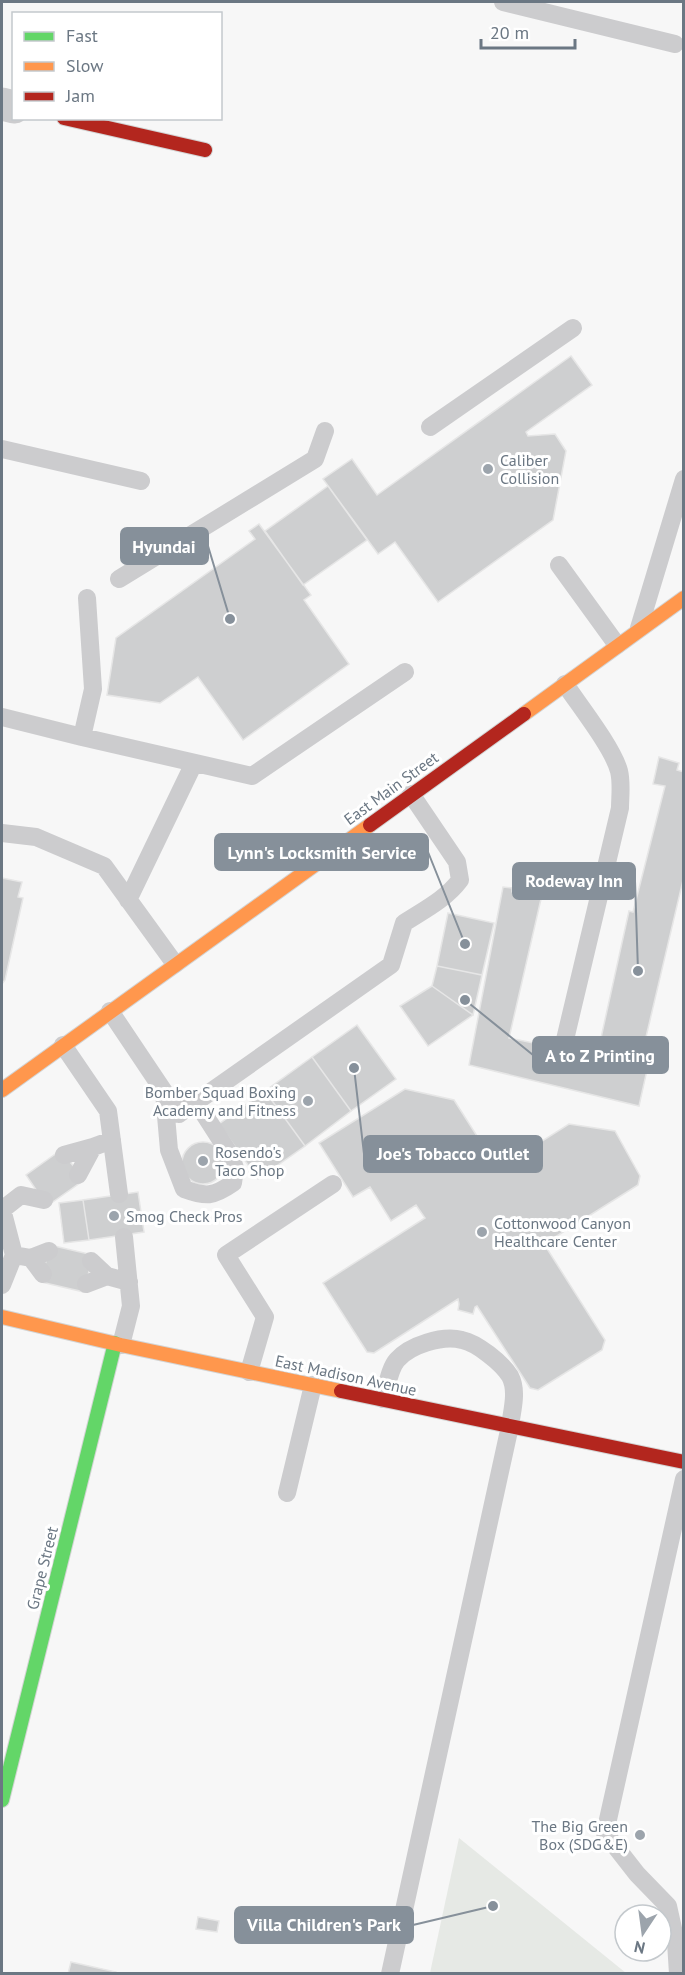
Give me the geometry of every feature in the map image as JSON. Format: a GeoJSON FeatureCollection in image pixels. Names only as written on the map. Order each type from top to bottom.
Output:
{"type":"FeatureCollection","features":[{"type":"Feature","properties":{"kind":"street"},"geometry":{"type":"LineString","coordinates":[[73,120],[205,150]]}},
{"type":"Feature","properties":{"kind":"street","name":"East Main Street"},"geometry":{"type":"LineString","coordinates":[[2,1090],[684,598]]}},
{"type":"Feature","properties":{"kind":"street","name":"East Madison Avenue"},"geometry":{"type":"LineString","coordinates":[[2,1317],[249,1372],[684,1462]]}},
{"type":"Feature","properties":{"kind":"street","name":"Grape Street"},"geometry":{"type":"LineString","coordinates":[[3,1788],[118,1344]]}},
{"type":"Feature","properties":{"kind":"lane"},"geometry":{"type":"LineString","coordinates":[[503,2],[675,44]]}},
{"type":"Feature","properties":{"kind":"lane"},"geometry":{"type":"LineString","coordinates":[[430,427],[573,328]]}},
{"type":"Feature","properties":{"kind":"lane"},"geometry":{"type":"LineString","coordinates":[[119,579],[315,459],[325,431]]}},
{"type":"Feature","properties":{"kind":"lane"},"geometry":{"type":"LineString","coordinates":[[2,450],[141,481]]}},
{"type":"Feature","properties":{"kind":"lane"},"geometry":{"type":"LineString","coordinates":[[638,630],[684,479]]}},
{"type":"Feature","properties":{"kind":"lane"},"geometry":{"type":"LineString","coordinates":[[559,565],[617,645]]}},
{"type":"Feature","properties":{"kind":"lane"},"geometry":{"type":"LineString","coordinates":[[82,737],[93,689],[87,598]]}},
{"type":"Feature","properties":{"kind":"lane"},"geometry":{"type":"LineString","coordinates":[[2,717],[252,776],[405,672]]}},
{"type":"Feature","properties":{"kind":"lane"},"geometry":{"type":"LineString","coordinates":[[563,1048],[620,808],[619,771],[613,756],[565,684]]}},
{"type":"Feature","properties":{"kind":"lane"},"geometry":{"type":"LineString","coordinates":[[128,900],[194,763]]}},
{"type":"Feature","properties":{"kind":"lane"},"geometry":{"type":"LineString","coordinates":[[110,1011],[179,1114],[391,965],[404,923],[453,889],[460,879],[457,862],[411,794]]}},
{"type":"Feature","properties":{"kind":"lane"},"geometry":{"type":"LineString","coordinates":[[2,833],[36,837],[104,866],[175,964]]}},
{"type":"Feature","properties":{"kind":"lane"},"geometry":{"type":"LineString","coordinates":[[63,1045],[108,1111],[119,1194]]}},
{"type":"Feature","properties":{"kind":"lane"},"geometry":{"type":"LineString","coordinates":[[164,1091],[169,1150],[184,1189],[201,1195],[220,1193],[233,1184],[235,1168],[231,1156],[196,1103]]}},
{"type":"Feature","properties":{"kind":"lane"},"geometry":{"type":"LineString","coordinates":[[64,1155],[112,1140]]}},
{"type":"Feature","properties":{"kind":"lane"},"geometry":{"type":"LineString","coordinates":[[78,1175],[93,1147]]}},
{"type":"Feature","properties":{"kind":"lane"},"geometry":{"type":"LineString","coordinates":[[249,1372],[265,1317],[226,1255],[333,1184]]}},
{"type":"Feature","properties":{"kind":"lane"},"geometry":{"type":"LineString","coordinates":[[43,1274],[23,1256],[2,1209],[25,1187],[44,1200]]}},
{"type":"Feature","properties":{"kind":"lane"},"geometry":{"type":"LineString","coordinates":[[118,1344],[131,1306],[124,1237]]}},
{"type":"Feature","properties":{"kind":"lane"},"geometry":{"type":"LineString","coordinates":[[2,1285],[23,1256],[49,1251]]}},
{"type":"Feature","properties":{"kind":"lane"},"geometry":{"type":"LineString","coordinates":[[91,1262],[107,1276],[129,1282]]}},
{"type":"Feature","properties":{"kind":"lane"},"geometry":{"type":"LineString","coordinates":[[86,1284],[107,1276]]}},
{"type":"Feature","properties":{"kind":"lane"},"geometry":{"type":"LineString","coordinates":[[383,1399],[396,1362],[409,1350],[441,1340],[462,1340],[494,1357],[510,1376],[515,1393],[510,1426],[390,1974]]}},
{"type":"Feature","properties":{"kind":"lane"},"geometry":{"type":"LineString","coordinates":[[287,1493],[312,1385]]}},
{"type":"Feature","properties":{"kind":"lane"},"geometry":{"type":"LineString","coordinates":[[678,1974],[676,1942],[668,1905],[637,1874],[605,1833],[684,1479]]}},
{"type":"Feature","properties":{"kind":"shaded area"},"geometry":{"type":"Polygon","coordinates":[[[459,1838],[626,1973],[430,1973],[459,1838]]]}},
{"type":"Feature","properties":{"kind":"building","name":"Caliber Collision"},"geometry":{"type":"Polygon","coordinates":[[[571,356],[592,385],[526,432],[528,436],[555,434],[566,451],[553,520],[438,602],[395,542],[378,554],[323,479],[352,459],[377,495],[571,356]]]}},
{"type":"Feature","properties":{"kind":"building"},"geometry":{"type":"Polygon","coordinates":[[[328,486],[367,540],[303,585],[265,531],[328,486]]]}},
{"type":"Feature","properties":{"kind":"building"},"geometry":{"type":"Polygon","coordinates":[[[259,524],[311,595],[304,600],[349,664],[243,740],[198,677],[160,703],[107,695],[116,638],[255,539],[249,531],[259,524]]]}},
{"type":"Feature","properties":{"kind":"building"},"geometry":{"type":"Polygon","coordinates":[[[659,757],[679,763],[677,770],[684,772],[684,876],[646,1037],[664,1042],[657,1071],[647,1070],[639,1106],[469,1065],[503,887],[512,888],[512,892],[541,899],[509,1038],[597,1056],[629,911],[633,912],[665,786],[653,784],[659,757]]]}},
{"type":"Feature","properties":{"kind":"building"},"geometry":{"type":"Polygon","coordinates":[[[2,878],[22,882],[18,897],[23,898],[5,980],[2,984],[2,878]]]}},
{"type":"Feature","properties":{"kind":"building"},"geometry":{"type":"Polygon","coordinates":[[[448,913],[494,923],[482,975],[437,966],[448,913]]]}},
{"type":"Feature","properties":{"kind":"building"},"geometry":{"type":"Polygon","coordinates":[[[437,966],[482,975],[473,1015],[432,986],[437,966]]]}},
{"type":"Feature","properties":{"kind":"building"},"geometry":{"type":"Polygon","coordinates":[[[432,986],[473,1015],[428,1046],[400,1006],[432,986]]]}},
{"type":"Feature","properties":{"kind":"building"},"geometry":{"type":"Polygon","coordinates":[[[357,1025],[396,1079],[351,1111],[312,1057],[357,1025]]]}},
{"type":"Feature","properties":{"kind":"building","name":"Bomber Squad Boxing Academy and Fitness"},"geometry":{"type":"Polygon","coordinates":[[[312,1057],[351,1111],[305,1146],[265,1091],[312,1057]]]}},
{"type":"Feature","properties":{"kind":"building","name":"Cottonwood Canyon Healthcare Center"},"geometry":{"type":"Polygon","coordinates":[[[405,1089],[454,1100],[498,1169],[569,1124],[615,1131],[640,1176],[638,1185],[544,1244],[605,1340],[602,1350],[538,1390],[530,1388],[477,1306],[473,1314],[458,1310],[458,1299],[374,1353],[367,1352],[323,1283],[425,1218],[416,1205],[391,1221],[370,1187],[353,1197],[319,1143],[405,1089]]]}},
{"type":"Feature","properties":{"kind":"building"},"geometry":{"type":"Polygon","coordinates":[[[265,1091],[305,1146],[258,1179],[219,1124],[265,1091]]]}},
{"type":"Feature","properties":{"kind":"building","name":"Rosendo's Taco Shop"},"geometry":{"type":"Polygon","coordinates":[[[203,1142],[218,1148],[224,1163],[218,1178],[203,1184],[188,1178],[182,1163],[188,1148],[203,1142]]]}},
{"type":"Feature","properties":{"kind":"building"},"geometry":{"type":"Polygon","coordinates":[[[61,1150],[84,1180],[47,1206],[26,1175],[61,1150]]]}},
{"type":"Feature","properties":{"kind":"building","name":"Smog Check Pros"},"geometry":{"type":"Polygon","coordinates":[[[138,1192],[144,1232],[89,1240],[83,1200],[138,1192]]]}},
{"type":"Feature","properties":{"kind":"building"},"geometry":{"type":"Polygon","coordinates":[[[83,1200],[89,1240],[64,1243],[59,1203],[83,1200]]]}},
{"type":"Feature","properties":{"kind":"building"},"geometry":{"type":"Polygon","coordinates":[[[50,1245],[93,1255],[84,1292],[41,1282],[50,1245]]]}},
{"type":"Feature","properties":{"kind":"building"},"geometry":{"type":"Polygon","coordinates":[[[198,1917],[219,1921],[217,1932],[196,1929],[198,1917]]]}},
{"type":"Feature","properties":{"kind":"building"},"geometry":{"type":"Polygon","coordinates":[[[71,1962],[116,1972],[116,1974],[68,1974],[71,1962]]]}},
{"type":"Feature","properties":{"kind":"traffic: fast"},"geometry":{"type":"LineString","coordinates":[[2,1800],[115,1343]]}},
{"type":"Feature","properties":{"kind":"traffic: slow"},"geometry":{"type":"LineString","coordinates":[[524,714],[684,598]]}},
{"type":"Feature","properties":{"kind":"traffic: slow"},"geometry":{"type":"LineString","coordinates":[[2,1090],[370,825]]}},
{"type":"Feature","properties":{"kind":"traffic: slow"},"geometry":{"type":"LineString","coordinates":[[2,1317],[121,1345],[341,1391]]}},
{"type":"Feature","properties":{"kind":"traffic: jam"},"geometry":{"type":"LineString","coordinates":[[73,120],[205,150]]}},
{"type":"Feature","properties":{"kind":"traffic: jam"},"geometry":{"type":"LineString","coordinates":[[370,825],[524,714]]}},
{"type":"Feature","properties":{"kind":"traffic: jam"},"geometry":{"type":"LineString","coordinates":[[341,1391],[684,1462]]}},
{"type":"Feature","properties":{"kind":"place","name":"Caliber Collision"},"geometry":{"type":"Point","coordinates":[488,469]}},
{"type":"Feature","properties":{"kind":"place","name":"Hyundai"},"geometry":{"type":"Point","coordinates":[230,619]}},
{"type":"Feature","properties":{"kind":"place","name":"Lynn's Locksmith Service"},"geometry":{"type":"Point","coordinates":[465,944]}},
{"type":"Feature","properties":{"kind":"place","name":"Rodeway Inn"},"geometry":{"type":"Point","coordinates":[638,971]}},
{"type":"Feature","properties":{"kind":"place","name":"A to Z Printing"},"geometry":{"type":"Point","coordinates":[465,1000]}},
{"type":"Feature","properties":{"kind":"place","name":"Joe's Tobacco Outlet"},"geometry":{"type":"Point","coordinates":[354,1068]}},
{"type":"Feature","properties":{"kind":"place","name":"Bomber Squad Boxing Academy and Fitness"},"geometry":{"type":"Point","coordinates":[308,1101]}},
{"type":"Feature","properties":{"kind":"place","name":"Rosendo's Taco Shop"},"geometry":{"type":"Point","coordinates":[203,1161]}},
{"type":"Feature","properties":{"kind":"place","name":"Smog Check Pros"},"geometry":{"type":"Point","coordinates":[114,1216]}},
{"type":"Feature","properties":{"kind":"place","name":"Cottonwood Canyon Healthcare Center"},"geometry":{"type":"Point","coordinates":[482,1232]}},
{"type":"Feature","properties":{"kind":"place","name":"The Big Green Box (SDG&E)"},"geometry":{"type":"Point","coordinates":[640,1835]}},
{"type":"Feature","properties":{"kind":"place","name":"Villa Children's Park"},"geometry":{"type":"Point","coordinates":[493,1906]}}]}
